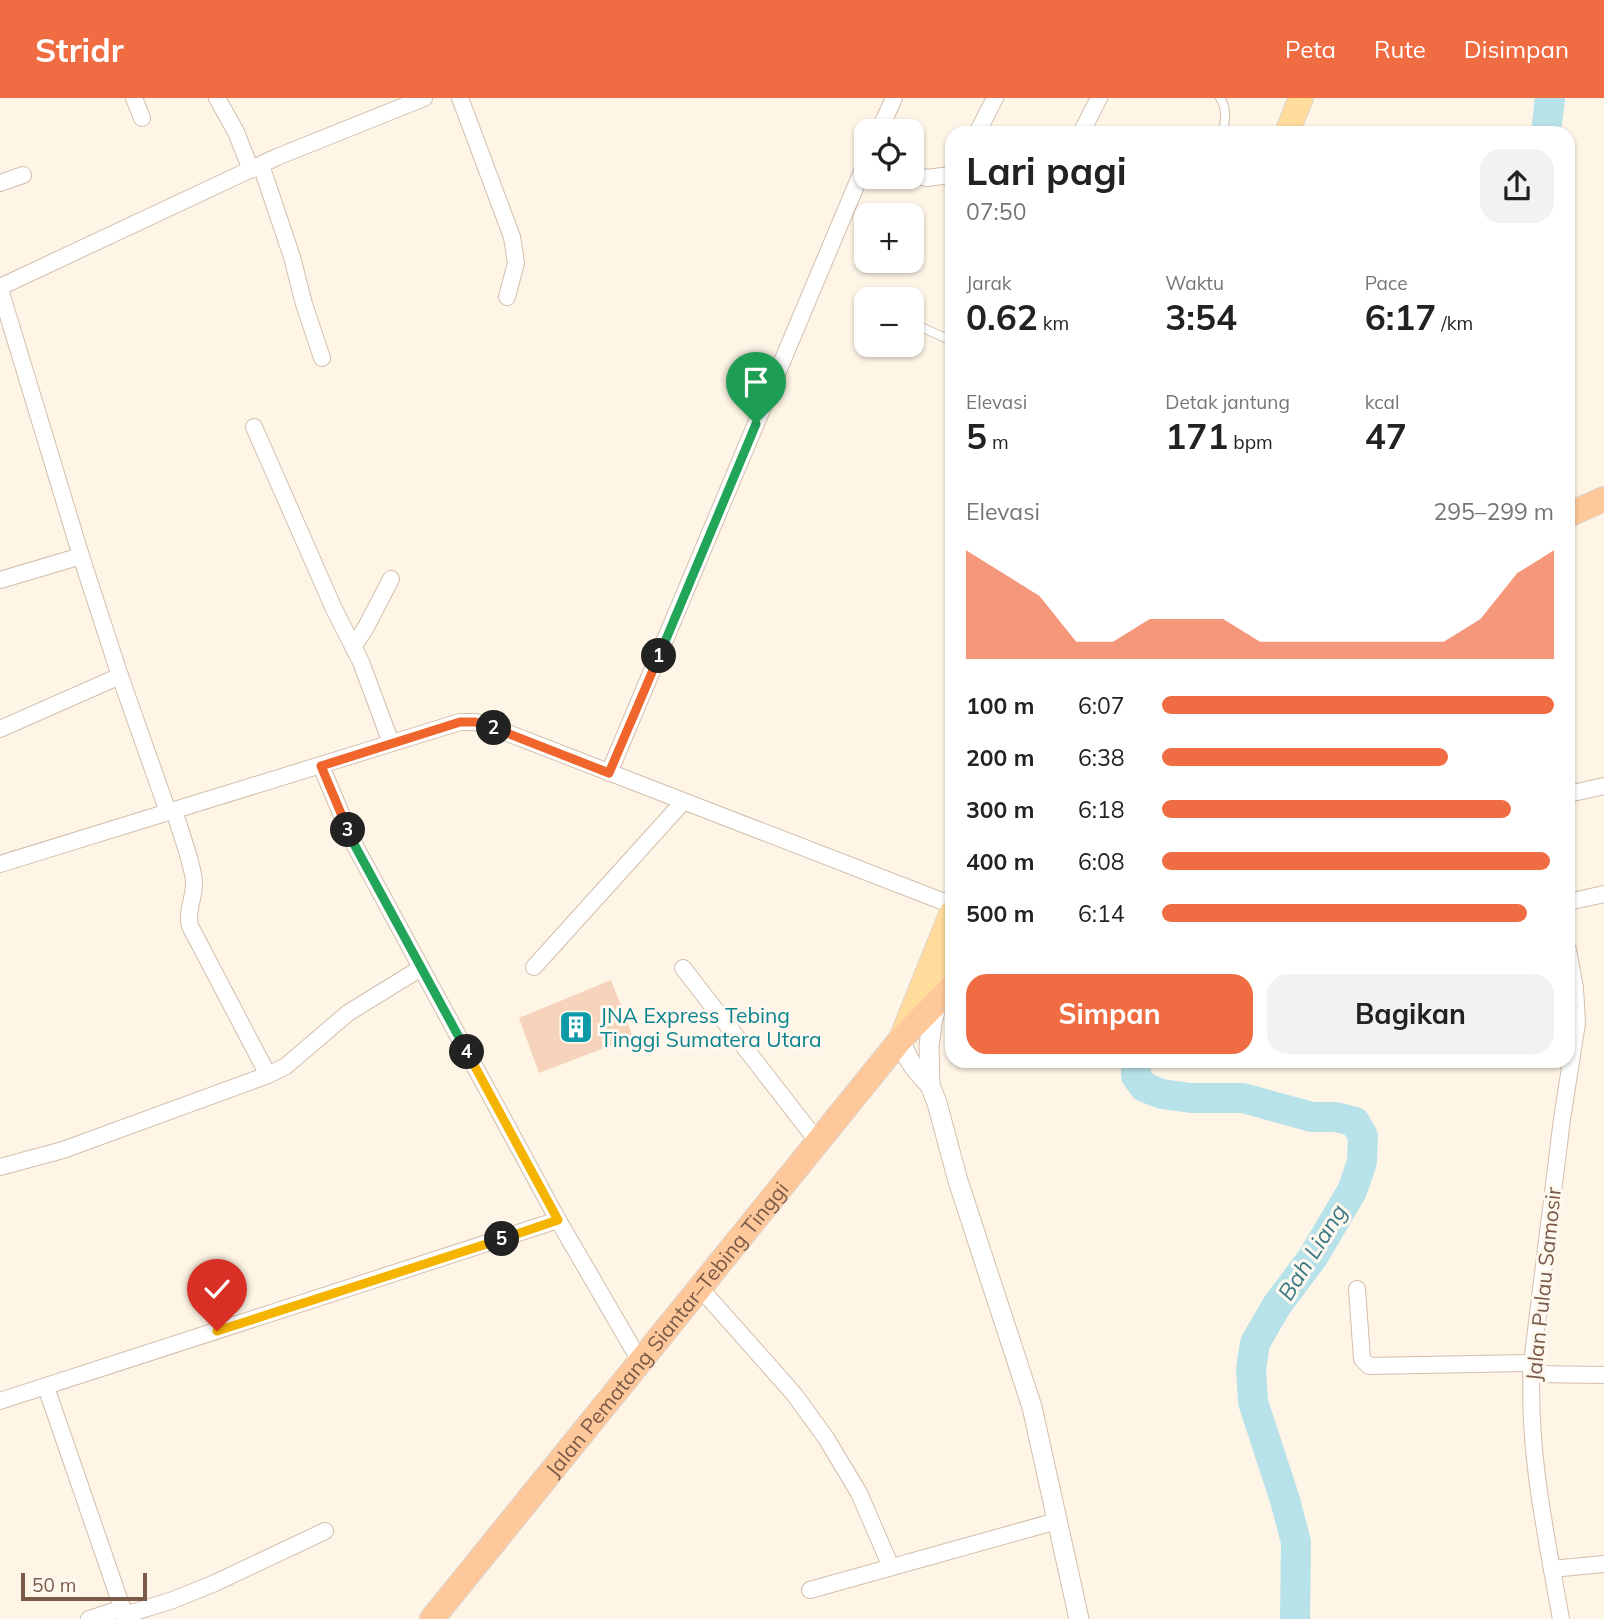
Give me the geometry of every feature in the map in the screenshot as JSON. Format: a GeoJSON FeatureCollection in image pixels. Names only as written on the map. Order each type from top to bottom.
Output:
{"type":"FeatureCollection","features":[{"type":"Feature","properties":{"kind":"highway"},"geometry":{"type":"LineString","coordinates":[[1575,512],[1604,499]]}},
{"type":"Feature","properties":{"kind":"highway","name":"Jalan Pematang Siantar–Tebing Tinggi"},"geometry":{"type":"LineString","coordinates":[[432,1619],[901,1039],[945,994]]}},
{"type":"Feature","properties":{"kind":"main road"},"geometry":{"type":"LineString","coordinates":[[1281,126],[1292,98]]}},
{"type":"Feature","properties":{"kind":"main road"},"geometry":{"type":"LineString","coordinates":[[1290,126],[1301,98]]}},
{"type":"Feature","properties":{"kind":"main road"},"geometry":{"type":"LineString","coordinates":[[901,1039],[945,929]]}},
{"type":"Feature","properties":{"kind":"street"},"geometry":{"type":"LineString","coordinates":[[134,98],[142,118]]}},
{"type":"Feature","properties":{"kind":"street"},"geometry":{"type":"LineString","coordinates":[[217,98],[276,205],[322,358]]}},
{"type":"Feature","properties":{"kind":"street"},"geometry":{"type":"LineString","coordinates":[[268,1075],[190,926],[187,916],[194,891],[193,877],[120,676],[5,321],[0,288],[256,167],[424,98]]}},
{"type":"Feature","properties":{"kind":"street"},"geometry":{"type":"LineString","coordinates":[[460,98],[512,237],[516,262],[507,297]]}},
{"type":"Feature","properties":{"kind":"street"},"geometry":{"type":"LineString","coordinates":[[885,119],[894,98]]}},
{"type":"Feature","properties":{"kind":"street"},"geometry":{"type":"LineString","coordinates":[[981,126],[995,98]]}},
{"type":"Feature","properties":{"kind":"street"},"geometry":{"type":"LineString","coordinates":[[1084,126],[1098,98]]}},
{"type":"Feature","properties":{"kind":"street"},"geometry":{"type":"LineString","coordinates":[[0,183],[23,175]]}},
{"type":"Feature","properties":{"kind":"street"},"geometry":{"type":"LineString","coordinates":[[924,177],[945,175]]}},
{"type":"Feature","properties":{"kind":"street"},"geometry":{"type":"LineString","coordinates":[[609,773],[855,189]]}},
{"type":"Feature","properties":{"kind":"street"},"geometry":{"type":"LineString","coordinates":[[254,427],[334,609],[361,662],[391,743]]}},
{"type":"Feature","properties":{"kind":"street"},"geometry":{"type":"LineString","coordinates":[[0,580],[81,556]]}},
{"type":"Feature","properties":{"kind":"street"},"geometry":{"type":"LineString","coordinates":[[354,647],[391,579]]}},
{"type":"Feature","properties":{"kind":"street"},"geometry":{"type":"LineString","coordinates":[[0,729],[120,676]]}},
{"type":"Feature","properties":{"kind":"street"},"geometry":{"type":"LineString","coordinates":[[0,864],[460,722],[475,722],[945,902]]}},
{"type":"Feature","properties":{"kind":"street"},"geometry":{"type":"LineString","coordinates":[[321,766],[354,844],[558,1220],[640,1361]]}},
{"type":"Feature","properties":{"kind":"street"},"geometry":{"type":"LineString","coordinates":[[1575,792],[1604,786]]}},
{"type":"Feature","properties":{"kind":"street"},"geometry":{"type":"LineString","coordinates":[[534,967],[683,802]]}},
{"type":"Feature","properties":{"kind":"street"},"geometry":{"type":"LineString","coordinates":[[1575,900],[1604,894]]}},
{"type":"Feature","properties":{"kind":"street"},"geometry":{"type":"LineString","coordinates":[[0,1167],[63,1150],[268,1075],[286,1066],[348,1013],[421,968]]}},
{"type":"Feature","properties":{"kind":"street"},"geometry":{"type":"LineString","coordinates":[[683,968],[818,1142]]}},
{"type":"Feature","properties":{"kind":"street"},"geometry":{"type":"LineString","coordinates":[[945,994],[932,1024],[929,1046],[930,1085],[958,1181],[1032,1407],[1079,1619]]}},
{"type":"Feature","properties":{"kind":"street","name":"Jalan Pulau Samosir"},"geometry":{"type":"LineString","coordinates":[[1575,1011],[1575,1036]]}},
{"type":"Feature","properties":{"kind":"street"},"geometry":{"type":"LineString","coordinates":[[901,1039],[904,1053],[913,1068],[930,1085]]}},
{"type":"Feature","properties":{"kind":"street","name":"Jalan Pulau Samosir"},"geometry":{"type":"LineString","coordinates":[[1560,1619],[1537,1476],[1530,1386],[1570,1068]]}},
{"type":"Feature","properties":{"kind":"street"},"geometry":{"type":"LineString","coordinates":[[0,1401],[558,1220]]}},
{"type":"Feature","properties":{"kind":"street"},"geometry":{"type":"LineString","coordinates":[[700,1288],[794,1394],[826,1438],[859,1493],[891,1567]]}},
{"type":"Feature","properties":{"kind":"street"},"geometry":{"type":"LineString","coordinates":[[1357,1289],[1362,1359],[1368,1366],[1532,1369],[1604,1375]]}},
{"type":"Feature","properties":{"kind":"street"},"geometry":{"type":"LineString","coordinates":[[46,1387],[125,1614]]}},
{"type":"Feature","properties":{"kind":"street"},"geometry":{"type":"LineString","coordinates":[[810,1590],[1057,1521]]}},
{"type":"Feature","properties":{"kind":"street"},"geometry":{"type":"LineString","coordinates":[[89,1619],[125,1614],[173,1600],[325,1531]]}},
{"type":"Feature","properties":{"kind":"street"},"geometry":{"type":"LineString","coordinates":[[1552,1569],[1604,1564]]}},
{"type":"Feature","properties":{"kind":"lane"},"geometry":{"type":"LineString","coordinates":[[1220,98],[1224,103],[1224,126]]}},
{"type":"Feature","properties":{"kind":"lane"},"geometry":{"type":"LineString","coordinates":[[924,328],[945,338]]}},
{"type":"Feature","properties":{"kind":"building","name":"JNA Express Tebing Tinggi Sumatera Utara"},"geometry":{"type":"Polygon","coordinates":[[[611,980],[633,1037],[539,1073],[519,1018],[611,980]]]}},
{"type":"Feature","properties":{"kind":"waterway","name":"Bah Liang"},"geometry":{"type":"LineString","coordinates":[[1547,126],[1550,98]]}},
{"type":"Feature","properties":{"kind":"waterway","name":"Bah Liang"},"geometry":{"type":"LineString","coordinates":[[1136,1068],[1136,1076],[1144,1087],[1162,1094],[1191,1098],[1243,1098],[1312,1117],[1336,1117],[1355,1122],[1363,1136],[1362,1162],[1352,1191],[1313,1257],[1277,1305],[1255,1343],[1251,1369],[1253,1402],[1296,1542],[1295,1619]]}},
{"type":"Feature","properties":{"kind":"place","name":"JNA Express Tebing Tinggi Sumatera Utara"},"geometry":{"type":"Point","coordinates":[576,1027]}},
{"type":"Feature","properties":{"kind":"route"},"geometry":{"type":"LineString","coordinates":[[217,1331],[558,1220],[354,844],[321,766],[460,722],[475,722],[609,773],[756,424]]}}]}
